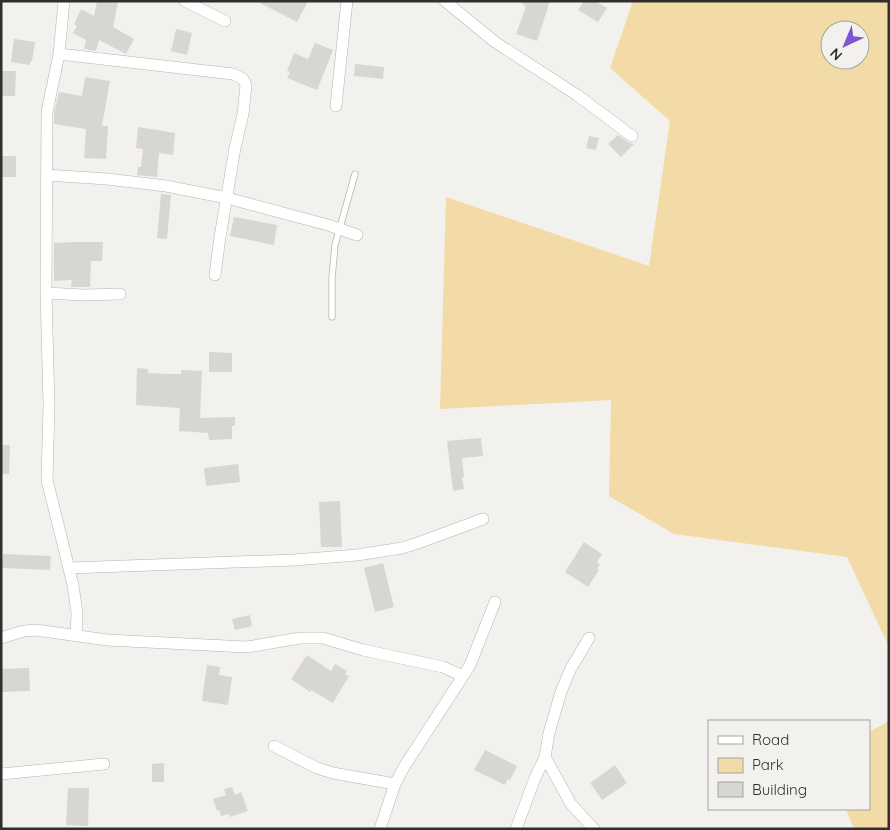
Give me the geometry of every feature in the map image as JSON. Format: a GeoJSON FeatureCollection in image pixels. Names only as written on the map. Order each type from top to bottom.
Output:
{"type":"FeatureCollection","features":[{"type":"Feature","properties":{"kind":"street"},"geometry":{"type":"LineString","coordinates":[[64,1],[59,54],[47,112],[46,292],[49,405],[47,480],[73,585],[77,613],[76,636]]}},
{"type":"Feature","properties":{"kind":"street"},"geometry":{"type":"LineString","coordinates":[[185,1],[225,21]]}},
{"type":"Feature","properties":{"kind":"street"},"geometry":{"type":"LineString","coordinates":[[336,106],[347,1]]}},
{"type":"Feature","properties":{"kind":"street"},"geometry":{"type":"LineString","coordinates":[[445,1],[495,42],[577,94],[632,136]]}},
{"type":"Feature","properties":{"kind":"street"},"geometry":{"type":"LineString","coordinates":[[59,54],[233,74],[243,79],[246,85],[243,114],[235,148],[215,275]]}},
{"type":"Feature","properties":{"kind":"street"},"geometry":{"type":"LineString","coordinates":[[46,175],[166,186],[228,198],[340,228],[357,235]]}},
{"type":"Feature","properties":{"kind":"street"},"geometry":{"type":"LineString","coordinates":[[46,292],[84,295],[120,294]]}},
{"type":"Feature","properties":{"kind":"street"},"geometry":{"type":"LineString","coordinates":[[69,568],[294,560],[357,555],[402,548],[483,519]]}},
{"type":"Feature","properties":{"kind":"street"},"geometry":{"type":"LineString","coordinates":[[380,829],[395,784],[404,766],[470,665],[495,602]]}},
{"type":"Feature","properties":{"kind":"street"},"geometry":{"type":"LineString","coordinates":[[1,638],[24,631],[36,630],[108,640],[247,647],[300,638],[323,638],[363,650],[443,666],[463,676]]}},
{"type":"Feature","properties":{"kind":"street"},"geometry":{"type":"LineString","coordinates":[[516,829],[532,784],[545,757],[549,733],[565,680],[589,638]]}},
{"type":"Feature","properties":{"kind":"street"},"geometry":{"type":"LineString","coordinates":[[274,746],[317,768],[333,773],[395,784]]}},
{"type":"Feature","properties":{"kind":"street"},"geometry":{"type":"LineString","coordinates":[[545,757],[571,804],[594,829]]}},
{"type":"Feature","properties":{"kind":"street"},"geometry":{"type":"LineString","coordinates":[[1,774],[104,764]]}},
{"type":"Feature","properties":{"kind":"lane"},"geometry":{"type":"LineString","coordinates":[[332,317],[335,245],[355,174]]}},
{"type":"Feature","properties":{"kind":"green space"},"geometry":{"type":"Polygon","coordinates":[[[633,1],[889,1],[889,647],[847,557],[674,534],[609,496],[611,400],[440,409],[446,197],[649,266],[670,121],[610,68],[633,1]]]}},
{"type":"Feature","properties":{"kind":"green space"},"geometry":{"type":"Polygon","coordinates":[[[889,721],[889,829],[854,829],[846,810],[870,810],[870,731],[889,721]]]}},
{"type":"Feature","properties":{"kind":"building"},"geometry":{"type":"Polygon","coordinates":[[[97,1],[118,3],[113,27],[134,39],[126,54],[99,40],[96,51],[84,49],[86,40],[73,33],[77,26],[74,24],[81,9],[94,16],[97,1]]]}},
{"type":"Feature","properties":{"kind":"building"},"geometry":{"type":"Polygon","coordinates":[[[256,1],[308,1],[297,22],[256,1]]]}},
{"type":"Feature","properties":{"kind":"building"},"geometry":{"type":"Polygon","coordinates":[[[520,1],[550,1],[537,41],[516,34],[526,7],[520,1]]]}},
{"type":"Feature","properties":{"kind":"building"},"geometry":{"type":"Polygon","coordinates":[[[584,1],[595,1],[607,8],[598,22],[578,10],[584,1]]]}},
{"type":"Feature","properties":{"kind":"building"},"geometry":{"type":"Polygon","coordinates":[[[176,29],[192,33],[187,55],[171,51],[176,29]]]}},
{"type":"Feature","properties":{"kind":"building"},"geometry":{"type":"Polygon","coordinates":[[[14,39],[35,42],[30,65],[11,62],[14,39]]]}},
{"type":"Feature","properties":{"kind":"building"},"geometry":{"type":"Polygon","coordinates":[[[315,43],[333,50],[317,90],[287,78],[290,72],[287,71],[294,53],[308,59],[315,43]]]}},
{"type":"Feature","properties":{"kind":"building"},"geometry":{"type":"Polygon","coordinates":[[[355,64],[384,67],[383,79],[354,76],[355,64]]]}},
{"type":"Feature","properties":{"kind":"building"},"geometry":{"type":"Polygon","coordinates":[[[1,71],[16,71],[15,96],[1,96],[1,71]]]}},
{"type":"Feature","properties":{"kind":"building"},"geometry":{"type":"Polygon","coordinates":[[[85,77],[110,81],[102,126],[108,126],[106,159],[84,158],[86,129],[54,124],[54,113],[59,92],[82,96],[85,77]]]}},
{"type":"Feature","properties":{"kind":"building"},"geometry":{"type":"Polygon","coordinates":[[[138,127],[175,133],[173,155],[159,153],[157,177],[137,175],[138,167],[141,167],[143,149],[136,148],[138,127]]]}},
{"type":"Feature","properties":{"kind":"building"},"geometry":{"type":"Polygon","coordinates":[[[618,135],[634,144],[621,157],[608,144],[618,135]]]}},
{"type":"Feature","properties":{"kind":"building"},"geometry":{"type":"Polygon","coordinates":[[[589,136],[599,138],[596,150],[586,148],[589,136]]]}},
{"type":"Feature","properties":{"kind":"building"},"geometry":{"type":"Polygon","coordinates":[[[1,156],[16,156],[16,177],[1,177],[1,156]]]}},
{"type":"Feature","properties":{"kind":"building"},"geometry":{"type":"Polygon","coordinates":[[[161,194],[171,195],[167,239],[157,238],[161,194]]]}},
{"type":"Feature","properties":{"kind":"building"},"geometry":{"type":"Polygon","coordinates":[[[234,217],[277,225],[274,245],[230,236],[234,217]]]}},
{"type":"Feature","properties":{"kind":"building"},"geometry":{"type":"Polygon","coordinates":[[[103,242],[102,261],[91,261],[90,287],[71,287],[72,280],[54,281],[54,243],[103,242]]]}},
{"type":"Feature","properties":{"kind":"building"},"geometry":{"type":"Polygon","coordinates":[[[209,352],[232,353],[232,372],[209,372],[209,352]]]}},
{"type":"Feature","properties":{"kind":"building"},"geometry":{"type":"Polygon","coordinates":[[[137,368],[148,369],[148,373],[167,374],[181,374],[181,370],[202,371],[200,418],[235,417],[235,426],[232,426],[232,439],[209,440],[208,433],[179,431],[180,408],[136,405],[137,368]]]}},
{"type":"Feature","properties":{"kind":"building"},"geometry":{"type":"Polygon","coordinates":[[[481,438],[483,456],[462,458],[464,489],[453,491],[447,441],[481,438]]]}},
{"type":"Feature","properties":{"kind":"building"},"geometry":{"type":"Polygon","coordinates":[[[1,445],[10,445],[9,474],[1,474],[1,445]]]}},
{"type":"Feature","properties":{"kind":"building"},"geometry":{"type":"Polygon","coordinates":[[[238,464],[240,482],[206,486],[204,468],[238,464]]]}},
{"type":"Feature","properties":{"kind":"building"},"geometry":{"type":"Polygon","coordinates":[[[340,501],[342,547],[321,547],[319,502],[340,501]]]}},
{"type":"Feature","properties":{"kind":"building"},"geometry":{"type":"Polygon","coordinates":[[[584,542],[602,554],[597,562],[600,564],[597,569],[599,570],[588,587],[565,572],[584,542]]]}},
{"type":"Feature","properties":{"kind":"building"},"geometry":{"type":"Polygon","coordinates":[[[3,554],[51,556],[50,570],[2,568],[3,554]]]}},
{"type":"Feature","properties":{"kind":"building"},"geometry":{"type":"Polygon","coordinates":[[[383,563],[394,607],[375,612],[364,568],[383,563]]]}},
{"type":"Feature","properties":{"kind":"building"},"geometry":{"type":"Polygon","coordinates":[[[250,615],[252,626],[235,630],[232,619],[250,615]]]}},
{"type":"Feature","properties":{"kind":"building"},"geometry":{"type":"Polygon","coordinates":[[[307,655],[331,671],[335,664],[347,671],[345,674],[349,676],[333,703],[311,690],[310,692],[291,679],[307,655]]]}},
{"type":"Feature","properties":{"kind":"building"},"geometry":{"type":"Polygon","coordinates":[[[207,665],[220,667],[219,675],[232,677],[228,705],[202,701],[207,665]]]}},
{"type":"Feature","properties":{"kind":"building"},"geometry":{"type":"Polygon","coordinates":[[[29,668],[30,691],[1,692],[1,669],[29,668]]]}},
{"type":"Feature","properties":{"kind":"building"},"geometry":{"type":"Polygon","coordinates":[[[485,750],[517,766],[510,780],[508,779],[505,785],[474,770],[485,750]]]}},
{"type":"Feature","properties":{"kind":"building"},"geometry":{"type":"Polygon","coordinates":[[[164,763],[164,782],[152,782],[152,764],[164,763]]]}},
{"type":"Feature","properties":{"kind":"building"},"geometry":{"type":"Polygon","coordinates":[[[615,765],[627,783],[602,800],[590,783],[615,765]]]}},
{"type":"Feature","properties":{"kind":"building"},"geometry":{"type":"Polygon","coordinates":[[[232,787],[235,795],[241,792],[248,811],[230,817],[229,814],[221,816],[213,799],[226,795],[224,789],[232,787]]]}},
{"type":"Feature","properties":{"kind":"building"},"geometry":{"type":"Polygon","coordinates":[[[68,788],[89,788],[88,826],[66,825],[68,788]]]}}]}
